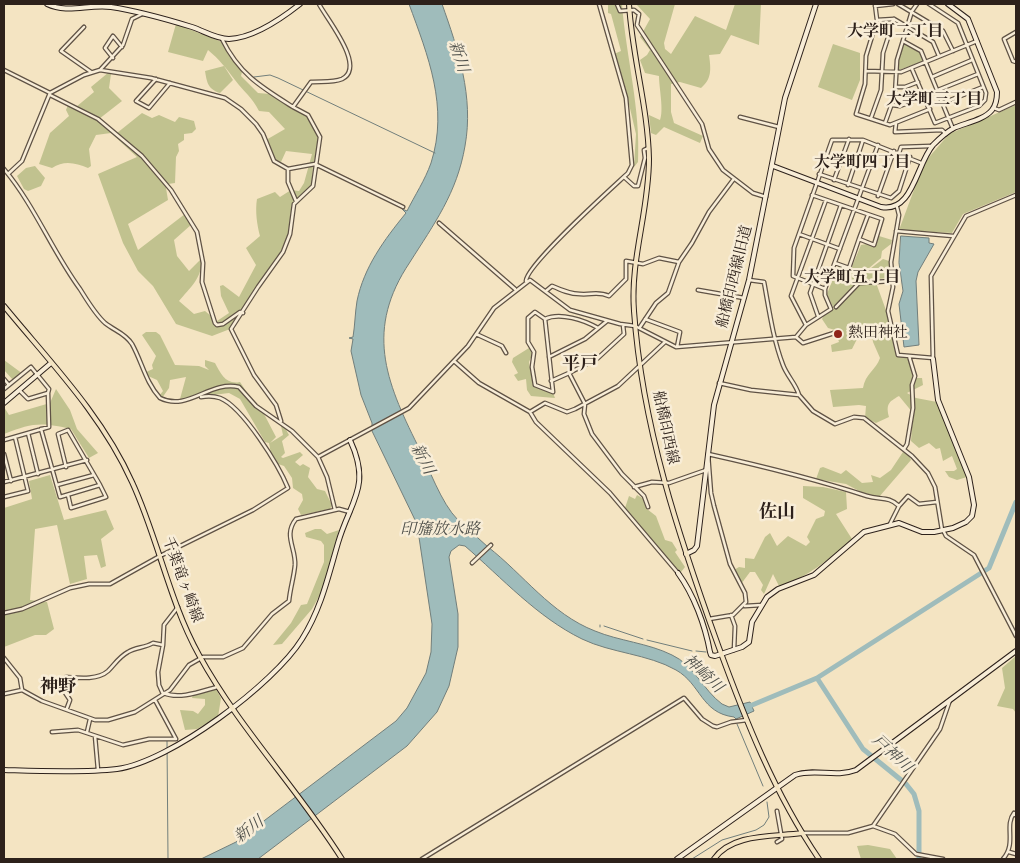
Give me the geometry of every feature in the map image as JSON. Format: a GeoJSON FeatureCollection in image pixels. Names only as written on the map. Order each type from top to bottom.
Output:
{"type":"FeatureCollection","features":[{"type":"Feature","properties":{"kind":"main road","name":"船橋印西線"},"geometry":{"type":"LineString","coordinates":[[629,4],[648,148],[647,190],[635,261],[633,292],[640,365],[665,484],[708,619],[747,720],[776,787],[819,859]]}},
{"type":"Feature","properties":{"kind":"main road","name":"千葉竜ヶ崎線"},"geometry":{"type":"LineString","coordinates":[[4,306],[92,413],[117,453],[139,497],[178,607],[201,658],[232,706],[316,818],[342,859]]}},
{"type":"Feature","properties":{"kind":"main road"},"geometry":{"type":"LineString","coordinates":[[714,859],[724,848],[734,842],[802,833]]}},
{"type":"Feature","properties":{"kind":"street"},"geometry":{"type":"LineString","coordinates":[[46,4],[64,9],[108,7],[186,25],[222,39],[251,35],[300,4]]}},
{"type":"Feature","properties":{"kind":"street"},"geometry":{"type":"LineString","coordinates":[[293,106],[311,82],[337,80],[347,75],[349,71],[350,61],[346,48],[320,4]]}},
{"type":"Feature","properties":{"kind":"street"},"geometry":{"type":"LineString","coordinates":[[526,281],[527,275],[544,254],[624,177],[632,165],[630,125],[624,89],[599,4]]}},
{"type":"Feature","properties":{"kind":"street"},"geometry":{"type":"LineString","coordinates":[[617,4],[620,11],[630,10],[639,14],[637,25],[702,124],[712,154],[723,170],[733,180],[753,192],[766,197]]}},
{"type":"Feature","properties":{"kind":"street","name":"船橋印西線旧道"},"geometry":{"type":"LineString","coordinates":[[686,554],[697,546],[712,414],[749,280],[786,98],[816,4]]}},
{"type":"Feature","properties":{"kind":"street"},"geometry":{"type":"LineString","coordinates":[[893,4],[875,5],[877,20],[866,56],[866,84],[856,114],[885,123],[896,124],[930,110]]}},
{"type":"Feature","properties":{"kind":"street"},"geometry":{"type":"LineString","coordinates":[[898,4],[946,34],[954,51]]}},
{"type":"Feature","properties":{"kind":"street"},"geometry":{"type":"LineString","coordinates":[[885,123],[896,87],[897,60],[912,11],[917,4]]}},
{"type":"Feature","properties":{"kind":"street"},"geometry":{"type":"LineString","coordinates":[[912,69],[936,122],[982,104],[986,96],[958,23],[929,4]]}},
{"type":"Feature","properties":{"kind":"street"},"geometry":{"type":"LineString","coordinates":[[772,166],[881,207],[897,207],[906,198],[921,163],[932,146],[953,129],[986,115],[994,108],[997,92],[977,41],[964,14],[948,4]]}},
{"type":"Feature","properties":{"kind":"street"},"geometry":{"type":"LineString","coordinates":[[100,70],[122,48],[130,22],[142,14]]}},
{"type":"Feature","properties":{"kind":"street"},"geometry":{"type":"LineString","coordinates":[[877,20],[894,18],[933,42],[940,57]]}},
{"type":"Feature","properties":{"kind":"street"},"geometry":{"type":"LineString","coordinates":[[871,118],[881,90],[880,72],[883,53],[894,18]]}},
{"type":"Feature","properties":{"kind":"street"},"geometry":{"type":"LineString","coordinates":[[84,27],[60,51],[93,72]]}},
{"type":"Feature","properties":{"kind":"street"},"geometry":{"type":"LineString","coordinates":[[1016,32],[1004,39],[1013,61],[1016,62]]}},
{"type":"Feature","properties":{"kind":"street"},"geometry":{"type":"LineString","coordinates":[[113,58],[105,48],[113,36],[122,48]]}},
{"type":"Feature","properties":{"kind":"street"},"geometry":{"type":"LineString","coordinates":[[222,39],[242,71],[266,90],[308,115],[320,137],[313,186],[296,201]]}},
{"type":"Feature","properties":{"kind":"street"},"geometry":{"type":"LineString","coordinates":[[903,41],[922,51],[953,129]]}},
{"type":"Feature","properties":{"kind":"street"},"geometry":{"type":"LineString","coordinates":[[866,71],[896,72],[912,69],[977,41]]}},
{"type":"Feature","properties":{"kind":"street"},"geometry":{"type":"LineString","coordinates":[[932,76],[972,60]]}},
{"type":"Feature","properties":{"kind":"street"},"geometry":{"type":"LineString","coordinates":[[4,70],[98,119],[142,156],[171,190],[197,232],[203,263],[202,282],[214,323],[223,324],[240,312],[243,313]]}},
{"type":"Feature","properties":{"kind":"street"},"geometry":{"type":"LineString","coordinates":[[8,174],[22,161],[50,94],[84,74],[100,70],[124,72],[218,95],[233,103],[263,134],[274,161],[288,169],[315,164],[404,207]]}},
{"type":"Feature","properties":{"kind":"street"},"geometry":{"type":"LineString","coordinates":[[938,90],[978,74]]}},
{"type":"Feature","properties":{"kind":"street"},"geometry":{"type":"LineString","coordinates":[[156,79],[136,101],[149,108],[170,83]]}},
{"type":"Feature","properties":{"kind":"street"},"geometry":{"type":"LineString","coordinates":[[896,87],[905,87],[918,82]]}},
{"type":"Feature","properties":{"kind":"street"},"geometry":{"type":"LineString","coordinates":[[943,103],[983,87]]}},
{"type":"Feature","properties":{"kind":"street"},"geometry":{"type":"LineString","coordinates":[[892,105],[900,106],[925,96]]}},
{"type":"Feature","properties":{"kind":"street"},"geometry":{"type":"LineString","coordinates":[[994,108],[999,110],[1016,102]]}},
{"type":"Feature","properties":{"kind":"street"},"geometry":{"type":"LineString","coordinates":[[740,117],[779,127]]}},
{"type":"Feature","properties":{"kind":"street"},"geometry":{"type":"LineString","coordinates":[[896,124],[895,132],[942,130],[946,134]]}},
{"type":"Feature","properties":{"kind":"street"},"geometry":{"type":"LineString","coordinates":[[834,180],[848,139]]}},
{"type":"Feature","properties":{"kind":"street"},"geometry":{"type":"LineString","coordinates":[[825,289],[793,276],[794,248],[832,140],[863,140],[910,157],[921,163]]}},
{"type":"Feature","properties":{"kind":"street"},"geometry":{"type":"LineString","coordinates":[[848,185],[863,140]]}},
{"type":"Feature","properties":{"kind":"street"},"geometry":{"type":"LineString","coordinates":[[318,457],[405,411],[454,361],[494,308],[526,281],[533,281],[560,305],[570,310],[607,321],[637,327],[677,347],[732,341],[777,340],[796,336],[806,325],[831,309],[825,295],[825,289],[878,145]]}},
{"type":"Feature","properties":{"kind":"street"},"geometry":{"type":"LineString","coordinates":[[898,153],[901,147],[932,146]]}},
{"type":"Feature","properties":{"kind":"street"},"geometry":{"type":"LineString","coordinates":[[624,177],[634,186],[638,186],[645,158],[644,150],[648,148]]}},
{"type":"Feature","properties":{"kind":"street"},"geometry":{"type":"LineString","coordinates":[[878,196],[894,151]]}},
{"type":"Feature","properties":{"kind":"street"},"geometry":{"type":"LineString","coordinates":[[819,174],[878,196],[891,198],[896,194],[910,157]]}},
{"type":"Feature","properties":{"kind":"street"},"geometry":{"type":"LineString","coordinates":[[4,169],[37,216],[66,271],[104,322],[123,333],[132,344],[156,394],[170,403],[177,403],[197,397],[219,387],[239,387],[256,406],[281,422],[318,457],[327,478],[336,510]]}},
{"type":"Feature","properties":{"kind":"street"},"geometry":{"type":"LineString","coordinates":[[281,422],[276,406],[254,375],[232,332],[232,327],[243,313],[288,240],[296,201],[288,182],[288,169]]}},
{"type":"Feature","properties":{"kind":"street"},"geometry":{"type":"LineString","coordinates":[[637,327],[656,303],[668,293],[671,280],[679,262],[709,212],[733,180]]}},
{"type":"Feature","properties":{"kind":"street"},"geometry":{"type":"LineString","coordinates":[[812,195],[882,219],[874,245],[859,239]]}},
{"type":"Feature","properties":{"kind":"street"},"geometry":{"type":"LineString","coordinates":[[454,361],[479,383],[530,412],[536,422],[610,493],[678,573],[684,582],[705,630],[711,655],[722,654],[749,642],[752,622],[762,605],[773,592],[814,574],[864,532],[890,524],[903,523],[922,532],[943,530],[970,519],[974,512],[974,505],[966,464],[936,393],[933,358],[931,276],[966,216],[1016,195]]}},
{"type":"Feature","properties":{"kind":"street"},"geometry":{"type":"LineString","coordinates":[[806,325],[791,296],[826,200]]}},
{"type":"Feature","properties":{"kind":"street"},"geometry":{"type":"LineString","coordinates":[[818,316],[809,296],[841,205]]}},
{"type":"Feature","properties":{"kind":"street"},"geometry":{"type":"LineString","coordinates":[[897,207],[899,215],[891,262],[892,281],[888,311],[898,355],[933,358]]}},
{"type":"Feature","properties":{"kind":"street"},"geometry":{"type":"LineString","coordinates":[[835,263],[849,268],[868,214]]}},
{"type":"Feature","properties":{"kind":"street"},"geometry":{"type":"LineString","coordinates":[[440,223],[516,289]]}},
{"type":"Feature","properties":{"kind":"street"},"geometry":{"type":"LineString","coordinates":[[896,231],[953,236]]}},
{"type":"Feature","properties":{"kind":"street"},"geometry":{"type":"LineString","coordinates":[[799,234],[840,249]]}},
{"type":"Feature","properties":{"kind":"street"},"geometry":{"type":"LineString","coordinates":[[546,291],[552,286],[573,294],[598,292],[610,296],[626,279],[626,261],[635,261],[643,264],[659,258],[679,262]]}},
{"type":"Feature","properties":{"kind":"street"},"geometry":{"type":"LineString","coordinates":[[749,280],[764,282],[783,367],[799,395],[813,411],[832,423],[838,424],[854,417],[864,418],[904,449],[931,479],[946,536],[970,551],[976,558],[1016,636]]}},
{"type":"Feature","properties":{"kind":"street"},"geometry":{"type":"LineString","coordinates":[[836,307],[859,283],[892,281]]}},
{"type":"Feature","properties":{"kind":"street"},"geometry":{"type":"LineString","coordinates":[[698,290],[744,298]]}},
{"type":"Feature","properties":{"kind":"street"},"geometry":{"type":"LineString","coordinates":[[535,312],[545,319],[551,381],[553,392],[535,385],[532,367],[534,352],[528,340],[528,318],[535,312]]}},
{"type":"Feature","properties":{"kind":"street"},"geometry":{"type":"LineString","coordinates":[[545,319],[557,316],[587,322],[598,328]]}},
{"type":"Feature","properties":{"kind":"street"},"geometry":{"type":"LineString","coordinates":[[645,319],[680,332],[677,347]]}},
{"type":"Feature","properties":{"kind":"street"},"geometry":{"type":"LineString","coordinates":[[549,357],[584,339],[607,321]]}},
{"type":"Feature","properties":{"kind":"street"},"geometry":{"type":"LineString","coordinates":[[551,381],[598,358],[624,334],[623,325]]}},
{"type":"Feature","properties":{"kind":"street"},"geometry":{"type":"LineString","coordinates":[[796,336],[803,343],[834,333]]}},
{"type":"Feature","properties":{"kind":"street"},"geometry":{"type":"LineString","coordinates":[[476,334],[502,346],[506,353]]}},
{"type":"Feature","properties":{"kind":"street"},"geometry":{"type":"LineString","coordinates":[[530,412],[545,403],[567,412],[585,404],[618,386],[665,342]]}},
{"type":"Feature","properties":{"kind":"street"},"geometry":{"type":"LineString","coordinates":[[904,449],[908,444],[913,408],[912,389],[915,376],[909,356]]}},
{"type":"Feature","properties":{"kind":"street"},"geometry":{"type":"LineString","coordinates":[[4,403],[51,363]]}},
{"type":"Feature","properties":{"kind":"street"},"geometry":{"type":"LineString","coordinates":[[4,389],[31,367],[49,389],[49,427],[4,440]]}},
{"type":"Feature","properties":{"kind":"street"},"geometry":{"type":"LineString","coordinates":[[569,373],[585,404],[584,414],[592,434],[634,487],[644,496],[648,507]]}},
{"type":"Feature","properties":{"kind":"street"},"geometry":{"type":"LineString","coordinates":[[4,379],[9,384]]}},
{"type":"Feature","properties":{"kind":"street"},"geometry":{"type":"LineString","coordinates":[[719,384],[751,390],[799,395]]}},
{"type":"Feature","properties":{"kind":"street"},"geometry":{"type":"LineString","coordinates":[[19,390],[28,399],[48,394]]}},
{"type":"Feature","properties":{"kind":"street"},"geometry":{"type":"LineString","coordinates":[[4,612],[22,609],[70,588],[89,584],[110,584],[160,556],[253,510],[288,488],[265,446],[241,415],[222,399],[206,396],[197,397]]}},
{"type":"Feature","properties":{"kind":"street"},"geometry":{"type":"LineString","coordinates":[[41,429],[60,497],[100,486]]}},
{"type":"Feature","properties":{"kind":"street"},"geometry":{"type":"LineString","coordinates":[[66,466],[58,434],[68,430],[87,460],[106,497],[71,508],[68,495]]}},
{"type":"Feature","properties":{"kind":"street"},"geometry":{"type":"LineString","coordinates":[[28,433],[38,474]]}},
{"type":"Feature","properties":{"kind":"street"},"geometry":{"type":"LineString","coordinates":[[4,498],[28,491],[15,437]]}},
{"type":"Feature","properties":{"kind":"street"},"geometry":{"type":"LineString","coordinates":[[4,770],[118,769],[147,761],[182,743],[273,674],[302,639],[322,599],[339,540],[358,494],[360,478],[357,459],[350,440]]}},
{"type":"Feature","properties":{"kind":"street"},"geometry":{"type":"LineString","coordinates":[[4,454],[11,481]]}},
{"type":"Feature","properties":{"kind":"street"},"geometry":{"type":"LineString","coordinates":[[745,606],[745,593],[730,564],[710,493],[708,454],[792,474],[870,497],[890,498],[899,506]]}},
{"type":"Feature","properties":{"kind":"street"},"geometry":{"type":"LineString","coordinates":[[4,482],[52,471],[87,460]]}},
{"type":"Feature","properties":{"kind":"street"},"geometry":{"type":"LineString","coordinates":[[634,487],[652,482],[665,484],[706,470]]}},
{"type":"Feature","properties":{"kind":"street"},"geometry":{"type":"LineString","coordinates":[[57,485],[94,475]]}},
{"type":"Feature","properties":{"kind":"street"},"geometry":{"type":"LineString","coordinates":[[890,524],[899,506],[908,496],[919,504],[937,502]]}},
{"type":"Feature","properties":{"kind":"street"},"geometry":{"type":"LineString","coordinates":[[4,694],[22,690],[42,701],[68,708],[90,719],[108,720],[135,712],[174,686],[184,669],[201,658],[210,656],[223,657],[244,648],[272,614],[289,601],[295,564],[289,538],[293,522],[299,517],[336,510],[351,512]]}},
{"type":"Feature","properties":{"kind":"street"},"geometry":{"type":"LineString","coordinates":[[472,563],[491,545]]}},
{"type":"Feature","properties":{"kind":"street"},"geometry":{"type":"LineString","coordinates":[[708,619],[730,615],[745,606],[762,605]]}},
{"type":"Feature","properties":{"kind":"street"},"geometry":{"type":"LineString","coordinates":[[178,607],[164,625],[163,645],[158,672],[159,684],[164,694],[171,696],[189,694],[218,686]]}},
{"type":"Feature","properties":{"kind":"street"},"geometry":{"type":"LineString","coordinates":[[730,615],[735,626],[734,650]]}},
{"type":"Feature","properties":{"kind":"street"},"geometry":{"type":"LineString","coordinates":[[68,708],[70,700],[64,688],[66,677],[80,678],[100,675],[107,672],[120,657],[133,649],[146,647],[153,643],[163,645]]}},
{"type":"Feature","properties":{"kind":"street"},"geometry":{"type":"LineString","coordinates":[[677,859],[776,787],[798,774],[810,772],[839,775],[849,773],[870,760],[1016,651]]}},
{"type":"Feature","properties":{"kind":"street"},"geometry":{"type":"LineString","coordinates":[[4,658],[20,678],[22,690]]}},
{"type":"Feature","properties":{"kind":"street"},"geometry":{"type":"LineString","coordinates":[[422,859],[684,698],[704,721],[717,727],[747,720]]}},
{"type":"Feature","properties":{"kind":"street"},"geometry":{"type":"LineString","coordinates":[[154,700],[176,739],[182,743]]}},
{"type":"Feature","properties":{"kind":"street"},"geometry":{"type":"LineString","coordinates":[[873,826],[940,729],[950,700]]}},
{"type":"Feature","properties":{"kind":"street"},"geometry":{"type":"LineString","coordinates":[[87,732],[90,719]]}},
{"type":"Feature","properties":{"kind":"street"},"geometry":{"type":"LineString","coordinates":[[52,732],[61,730],[87,732],[123,745],[149,739],[176,739]]}},
{"type":"Feature","properties":{"kind":"street"},"geometry":{"type":"LineString","coordinates":[[95,736],[98,770]]}},
{"type":"Feature","properties":{"kind":"street"},"geometry":{"type":"LineString","coordinates":[[777,810],[782,836],[782,840],[777,842]]}},
{"type":"Feature","properties":{"kind":"street"},"geometry":{"type":"LineString","coordinates":[[1003,859],[1009,852],[1010,818],[1014,813],[1016,815]]}},
{"type":"Feature","properties":{"kind":"street"},"geometry":{"type":"LineString","coordinates":[[802,833],[848,833],[873,826],[894,834],[916,854],[942,859]]}},
{"type":"Feature","properties":{"kind":"street"},"geometry":{"type":"LineString","coordinates":[[1009,852],[1016,854]]}},
{"type":"Feature","properties":{"kind":"green space"},"geometry":{"type":"Polygon","coordinates":[[[608,4],[622,4],[637,122],[638,162],[634,167],[636,134],[625,87],[614,54],[621,51],[611,14],[608,13],[608,4]]]}},
{"type":"Feature","properties":{"kind":"green space"},"geometry":{"type":"Polygon","coordinates":[[[636,4],[675,4],[664,43],[665,49],[671,54],[695,16],[726,30],[735,4],[761,4],[759,45],[731,35],[720,54],[709,55],[710,73],[705,85],[701,88],[680,82],[671,84],[671,112],[674,123],[703,136],[700,143],[664,127],[656,135],[651,133],[649,115],[660,120],[661,116],[659,76],[645,73],[640,60],[650,50],[640,37],[650,19],[636,4]]]}},
{"type":"Feature","properties":{"kind":"green space"},"geometry":{"type":"Polygon","coordinates":[[[176,24],[222,42],[242,72],[241,76],[258,93],[270,94],[306,116],[318,137],[312,184],[292,204],[288,235],[279,255],[257,285],[230,329],[212,336],[176,324],[153,286],[138,271],[123,243],[98,174],[137,157],[111,133],[96,135],[89,149],[91,166],[88,168],[70,163],[56,165],[52,168],[39,164],[50,133],[69,116],[66,110],[68,105],[71,104],[76,107],[94,92],[91,87],[109,72],[111,74],[109,88],[122,101],[99,119],[117,133],[142,113],[152,118],[159,115],[175,122],[179,117],[194,121],[196,129],[192,133],[184,134],[184,140],[178,144],[179,151],[176,157],[175,183],[168,184],[166,188],[168,200],[128,224],[138,250],[185,214],[192,224],[174,240],[177,256],[189,271],[201,259],[201,265],[195,282],[179,301],[194,314],[205,311],[217,321],[229,313],[221,296],[220,286],[223,285],[239,297],[256,265],[246,248],[260,236],[256,208],[257,199],[275,192],[280,197],[291,190],[299,191],[304,183],[312,154],[286,151],[281,162],[274,159],[266,140],[285,129],[269,112],[259,111],[251,98],[208,50],[203,61],[168,52],[176,24]]]}},
{"type":"Feature","properties":{"kind":"green space"},"geometry":{"type":"Polygon","coordinates":[[[904,43],[920,53],[924,61],[899,70],[898,60],[904,43]]]}},
{"type":"Feature","properties":{"kind":"green space"},"geometry":{"type":"Polygon","coordinates":[[[833,44],[860,53],[860,80],[852,100],[818,87],[833,44]]]}},
{"type":"Feature","properties":{"kind":"green space"},"geometry":{"type":"Polygon","coordinates":[[[224,66],[233,80],[220,93],[213,90],[209,85],[205,71],[224,66]]]}},
{"type":"Feature","properties":{"kind":"green space"},"geometry":{"type":"Polygon","coordinates":[[[1016,105],[1016,192],[963,214],[952,233],[899,230],[924,163],[949,134],[1016,105]]]}},
{"type":"Feature","properties":{"kind":"green space"},"geometry":{"type":"Polygon","coordinates":[[[35,166],[45,178],[41,186],[28,191],[24,189],[17,176],[26,168],[35,166]]]}},
{"type":"Feature","properties":{"kind":"green space"},"geometry":{"type":"Polygon","coordinates":[[[879,236],[892,240],[891,244],[882,251],[881,258],[862,274],[862,281],[875,280],[887,313],[897,357],[908,357],[916,378],[922,378],[923,385],[907,393],[916,398],[937,402],[967,477],[957,480],[949,477],[945,471],[957,469],[952,456],[943,461],[940,448],[936,449],[929,443],[919,448],[911,441],[913,413],[899,396],[889,404],[889,417],[876,423],[865,418],[866,406],[833,407],[830,390],[863,388],[866,379],[880,358],[873,342],[871,329],[867,329],[859,335],[852,349],[832,352],[831,345],[839,342],[835,330],[828,328],[822,319],[825,313],[834,309],[827,294],[838,266],[851,269],[861,245],[867,244],[875,247],[879,236]]]}},
{"type":"Feature","properties":{"kind":"green space"},"geometry":{"type":"Polygon","coordinates":[[[883,259],[889,261],[889,278],[863,280],[862,275],[883,259]]]}},
{"type":"Feature","properties":{"kind":"green space"},"geometry":{"type":"Polygon","coordinates":[[[146,332],[156,332],[160,335],[175,365],[199,366],[209,370],[205,366],[205,360],[215,363],[222,375],[231,382],[240,382],[248,394],[245,397],[264,414],[276,437],[270,443],[283,435],[281,426],[283,424],[289,435],[282,441],[285,453],[281,457],[300,452],[303,455],[295,462],[300,466],[303,464],[310,468],[308,477],[317,489],[325,491],[332,505],[330,509],[301,515],[298,509],[303,500],[302,494],[293,488],[292,478],[284,466],[278,464],[271,454],[269,443],[265,442],[240,399],[229,393],[180,399],[186,377],[170,380],[169,388],[162,398],[159,396],[163,391],[157,380],[148,376],[146,372],[153,369],[152,365],[156,356],[142,335],[146,332]]]}},
{"type":"Feature","properties":{"kind":"green space"},"geometry":{"type":"Polygon","coordinates":[[[529,348],[533,353],[529,362],[533,385],[553,393],[555,398],[531,396],[527,390],[526,379],[518,381],[514,375],[518,373],[512,362],[513,358],[529,348]]]}},
{"type":"Feature","properties":{"kind":"green space"},"geometry":{"type":"Polygon","coordinates":[[[4,360],[23,374],[4,392],[4,389],[13,380],[4,370],[4,360]]]}},
{"type":"Feature","properties":{"kind":"green space"},"geometry":{"type":"Polygon","coordinates":[[[56,389],[70,410],[77,429],[98,453],[89,458],[71,429],[37,425],[4,434],[4,407],[9,415],[50,403],[56,389]]]}},
{"type":"Feature","properties":{"kind":"green space"},"geometry":{"type":"Polygon","coordinates":[[[903,452],[909,455],[911,460],[879,497],[861,492],[846,484],[816,479],[820,468],[823,467],[841,474],[846,470],[862,483],[873,482],[871,475],[880,478],[891,470],[903,452]]]}},
{"type":"Feature","properties":{"kind":"green space"},"geometry":{"type":"Polygon","coordinates":[[[50,475],[64,520],[106,510],[114,529],[101,539],[106,566],[101,568],[97,555],[84,556],[87,579],[70,584],[57,525],[35,529],[30,600],[47,602],[54,629],[46,635],[35,635],[4,647],[4,508],[32,499],[29,481],[50,475]]]}},
{"type":"Feature","properties":{"kind":"green space"},"geometry":{"type":"Polygon","coordinates":[[[803,486],[823,487],[846,492],[847,509],[836,514],[852,539],[818,567],[800,578],[779,586],[773,574],[764,594],[761,590],[763,585],[755,572],[750,572],[741,584],[734,570],[739,567],[745,568],[745,558],[754,559],[765,537],[770,533],[777,546],[788,536],[806,546],[810,542],[807,537],[816,519],[824,516],[825,511],[803,498],[803,486]]]}},
{"type":"Feature","properties":{"kind":"green space"},"geometry":{"type":"Polygon","coordinates":[[[637,495],[644,499],[647,509],[656,516],[665,540],[672,542],[677,550],[675,552],[685,567],[681,572],[668,560],[625,508],[629,496],[635,499],[637,495]]]}},
{"type":"Feature","properties":{"kind":"green space"},"geometry":{"type":"Polygon","coordinates":[[[321,529],[327,534],[339,530],[321,593],[312,609],[282,644],[273,645],[291,623],[301,605],[307,604],[324,562],[324,545],[321,541],[306,537],[305,533],[321,529]]]}},
{"type":"Feature","properties":{"kind":"green space"},"geometry":{"type":"Polygon","coordinates":[[[1016,656],[1016,713],[1013,709],[997,706],[1005,688],[1002,668],[1016,656]]]}},
{"type":"Feature","properties":{"kind":"green space"},"geometry":{"type":"Polygon","coordinates":[[[216,689],[221,698],[218,717],[197,729],[185,730],[180,710],[193,711],[198,714],[205,705],[205,699],[192,698],[193,695],[216,689]]]}},
{"type":"Feature","properties":{"kind":"green space"},"geometry":{"type":"Polygon","coordinates":[[[868,845],[890,849],[897,859],[861,859],[857,846],[868,845]]]}},
{"type":"Feature","properties":{"kind":"water","name":"印旛放水路"},"geometry":{"type":"Polygon","coordinates":[[[409,4],[442,4],[459,56],[466,91],[467,128],[465,146],[456,179],[444,207],[396,286],[388,310],[384,332],[385,354],[396,399],[436,485],[446,504],[458,520],[538,593],[579,624],[595,631],[672,655],[680,659],[722,704],[729,707],[750,702],[754,711],[736,719],[723,714],[708,704],[691,683],[676,670],[654,660],[593,644],[566,630],[520,596],[465,546],[459,545],[451,551],[449,557],[458,614],[458,647],[449,686],[437,712],[407,746],[258,859],[201,859],[236,842],[396,721],[407,708],[426,673],[431,652],[432,624],[417,524],[372,431],[372,423],[361,395],[351,351],[353,339],[349,338],[353,337],[357,301],[370,265],[390,233],[406,213],[402,209],[407,211],[420,187],[431,163],[436,142],[438,122],[434,82],[409,4]]]}},
{"type":"Feature","properties":{"kind":"water"},"geometry":{"type":"Polygon","coordinates":[[[901,236],[929,238],[929,243],[934,244],[918,272],[916,281],[919,345],[904,347],[899,304],[903,291],[899,263],[901,236]]]}},
{"type":"Feature","properties":{"kind":"waterway"},"geometry":{"type":"LineString","coordinates":[[254,77],[270,75],[278,78],[435,153]]}},
{"type":"Feature","properties":{"kind":"waterway","name":"神崎川"},"geometry":{"type":"LineString","coordinates":[[745,708],[817,678],[989,568],[1016,502]]}},
{"type":"Feature","properties":{"kind":"waterway"},"geometry":{"type":"LineString","coordinates":[[604,626],[643,639]]}},
{"type":"Feature","properties":{"kind":"waterway"},"geometry":{"type":"LineString","coordinates":[[647,640],[692,651]]}},
{"type":"Feature","properties":{"kind":"waterway"},"geometry":{"type":"LineString","coordinates":[[696,651],[706,652]]}},
{"type":"Feature","properties":{"kind":"waterway","name":"戸神川"},"geometry":{"type":"LineString","coordinates":[[817,678],[863,749],[906,784],[914,794],[919,811],[919,859]]}},
{"type":"Feature","properties":{"kind":"waterway"},"geometry":{"type":"LineString","coordinates":[[737,724],[763,786]]}},
{"type":"Feature","properties":{"kind":"waterway"},"geometry":{"type":"LineString","coordinates":[[167,740],[168,858]]}},
{"type":"Feature","properties":{"kind":"waterway"},"geometry":{"type":"LineString","coordinates":[[692,859],[722,840],[756,830],[764,825],[769,817],[767,802]]}},
{"type":"Feature","properties":{"kind":"place","name":"熱田神社"},"geometry":{"type":"Point","coordinates":[838,334]}},
{"type":"Feature","properties":{"kind":"district","name":"大学町二丁目"},"geometry":{"type":"Point","coordinates":[895,33]}},
{"type":"Feature","properties":{"kind":"district","name":"大学町三丁目"},"geometry":{"type":"Point","coordinates":[934,101]}},
{"type":"Feature","properties":{"kind":"district","name":"大学町四丁目"},"geometry":{"type":"Point","coordinates":[862,164]}},
{"type":"Feature","properties":{"kind":"district","name":"大学町五丁目"},"geometry":{"type":"Point","coordinates":[852,279]}},
{"type":"Feature","properties":{"kind":"district","name":"平戸"},"geometry":{"type":"Point","coordinates":[580,366]}},
{"type":"Feature","properties":{"kind":"district","name":"佐山"},"geometry":{"type":"Point","coordinates":[777,514]}},
{"type":"Feature","properties":{"kind":"district","name":"神野"},"geometry":{"type":"Point","coordinates":[58,689]}},
{"type":"Feature","properties":{"kind":"water label","name":"新川"},"geometry":{"type":"Point","coordinates":[457,57]}},
{"type":"Feature","properties":{"kind":"water label","name":"新川"},"geometry":{"type":"Point","coordinates":[421,460]}},
{"type":"Feature","properties":{"kind":"water label","name":"新川"},"geometry":{"type":"Point","coordinates":[250,831]}}]}
